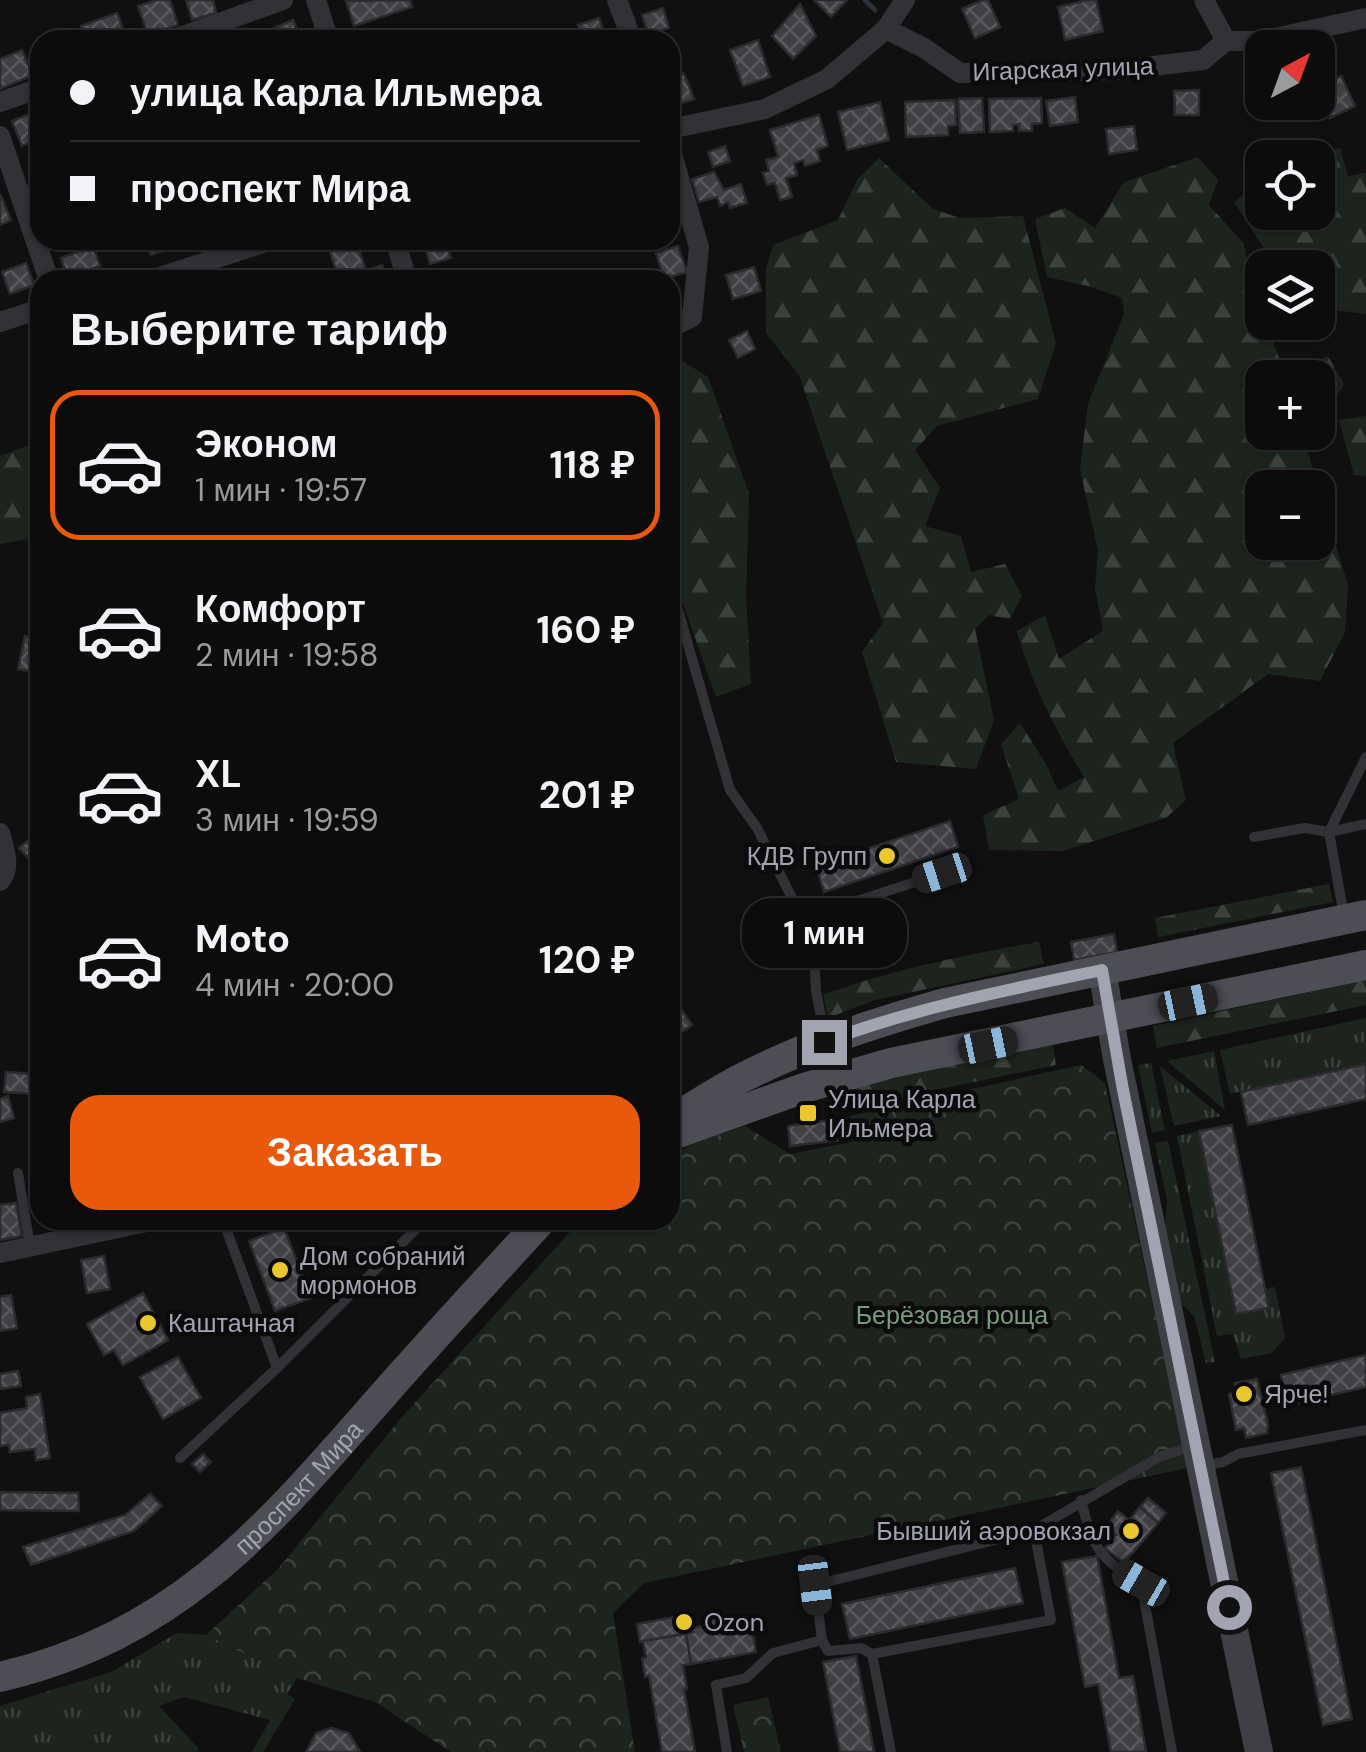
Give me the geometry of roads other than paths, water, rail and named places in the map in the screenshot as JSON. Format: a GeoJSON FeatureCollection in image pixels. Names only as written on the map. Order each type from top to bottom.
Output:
{"type":"FeatureCollection","features":[{"type":"Feature","properties":{"kind":"main road"},"geometry":{"type":"LineString","coordinates":[[680,1115],[745,1076],[878,1022],[945,1003],[1356,917]]}},
{"type":"Feature","properties":{"kind":"main road"},"geometry":{"type":"LineString","coordinates":[[680,1132],[891,1064],[1366,964]]}},
{"type":"Feature","properties":{"kind":"main road","name":"проспект Мира"},"geometry":{"type":"LineString","coordinates":[[0,1678],[60,1660],[127,1630],[159,1613],[232,1557],[299,1490],[533,1230]]}},
{"type":"Feature","properties":{"kind":"street"},"geometry":{"type":"LineString","coordinates":[[200,30],[283,0]]}},
{"type":"Feature","properties":{"kind":"street"},"geometry":{"type":"LineString","coordinates":[[316,0],[326,30]]}},
{"type":"Feature","properties":{"kind":"street"},"geometry":{"type":"LineString","coordinates":[[617,0],[628,30]]}},
{"type":"Feature","properties":{"kind":"street"},"geometry":{"type":"LineString","coordinates":[[680,128],[765,109],[827,78],[886,29],[905,0]]}},
{"type":"Feature","properties":{"kind":"street"},"geometry":{"type":"LineString","coordinates":[[1204,0],[1226,41]]}},
{"type":"Feature","properties":{"kind":"street","name":"Игарская улица"},"geometry":{"type":"LineString","coordinates":[[886,29],[924,48],[960,73],[1137,68],[1203,60],[1226,41],[1261,41],[1366,18]]}},
{"type":"Feature","properties":{"kind":"street"},"geometry":{"type":"LineString","coordinates":[[0,102],[30,92]]}},
{"type":"Feature","properties":{"kind":"street"},"geometry":{"type":"LineString","coordinates":[[0,136],[30,224]]}},
{"type":"Feature","properties":{"kind":"street"},"geometry":{"type":"LineString","coordinates":[[680,181],[699,247],[692,316],[680,323]]}},
{"type":"Feature","properties":{"kind":"street"},"geometry":{"type":"LineString","coordinates":[[181,270],[242,250]]}},
{"type":"Feature","properties":{"kind":"street"},"geometry":{"type":"LineString","coordinates":[[0,322],[30,312]]}},
{"type":"Feature","properties":{"kind":"street"},"geometry":{"type":"LineString","coordinates":[[0,833],[7,860],[5,875],[0,880]]}},
{"type":"Feature","properties":{"kind":"street"},"geometry":{"type":"LineString","coordinates":[[1102,970],[1259,1752]]}},
{"type":"Feature","properties":{"kind":"street"},"geometry":{"type":"LineString","coordinates":[[0,1252],[108,1230]]}},
{"type":"Feature","properties":{"kind":"lane"},"geometry":{"type":"LineString","coordinates":[[680,617],[730,790],[757,828],[814,940]]}},
{"type":"Feature","properties":{"kind":"lane"},"geometry":{"type":"LineString","coordinates":[[1356,917],[1329,832],[1366,757]]}},
{"type":"Feature","properties":{"kind":"lane"},"geometry":{"type":"LineString","coordinates":[[1254,837],[1305,828],[1329,832],[1366,824]]}},
{"type":"Feature","properties":{"kind":"lane"},"geometry":{"type":"LineString","coordinates":[[834,1080],[816,991],[812,916],[942,873]]}},
{"type":"Feature","properties":{"kind":"lane"},"geometry":{"type":"LineString","coordinates":[[18,1174],[30,1246]]}},
{"type":"Feature","properties":{"kind":"lane"},"geometry":{"type":"LineString","coordinates":[[227,1230],[277,1368]]}},
{"type":"Feature","properties":{"kind":"lane"},"geometry":{"type":"LineString","coordinates":[[180,1458],[415,1230]]}},
{"type":"Feature","properties":{"kind":"lane"},"geometry":{"type":"LineString","coordinates":[[1034,1530],[1052,1620],[872,1654],[860,1648],[828,1651],[822,1640],[815,1585],[1034,1530],[1159,1456],[1198,1455],[1223,1462],[1238,1454],[1366,1430]]}},
{"type":"Feature","properties":{"kind":"lane"},"geometry":{"type":"LineString","coordinates":[[1082,1500],[1091,1539],[1111,1566],[1141,1583],[1172,1752]]}},
{"type":"Feature","properties":{"kind":"lane"},"geometry":{"type":"LineString","coordinates":[[728,1752],[716,1685],[746,1678],[773,1653],[822,1640]]}},
{"type":"Feature","properties":{"kind":"lane"},"geometry":{"type":"LineString","coordinates":[[872,1654],[891,1752]]}},
{"type":"Feature","properties":{"kind":"waterway"},"geometry":{"type":"LineString","coordinates":[[865,0],[875,10]]}},
{"type":"Feature","properties":{"kind":"place","name":"КДВ Групп"},"geometry":{"type":"Point","coordinates":[887,856]}},
{"type":"Feature","properties":{"kind":"place","name":"Улица Карла Ильмера"},"geometry":{"type":"Point","coordinates":[808,1113]}},
{"type":"Feature","properties":{"kind":"place","name":"Дом собраний мормонов"},"geometry":{"type":"Point","coordinates":[280,1270]}},
{"type":"Feature","properties":{"kind":"place","name":"Каштачная"},"geometry":{"type":"Point","coordinates":[148,1323]}},
{"type":"Feature","properties":{"kind":"place","name":"Ярче!"},"geometry":{"type":"Point","coordinates":[1244,1394]}},
{"type":"Feature","properties":{"kind":"place","name":"Бывший аэровокзал"},"geometry":{"type":"Point","coordinates":[1131,1531]}},
{"type":"Feature","properties":{"kind":"place","name":"Ozon"},"geometry":{"type":"Point","coordinates":[684,1622]}},
{"type":"Feature","properties":{"kind":"park label","name":"Берёзовая роща"},"geometry":{"type":"Point","coordinates":[952,1315]}}]}
